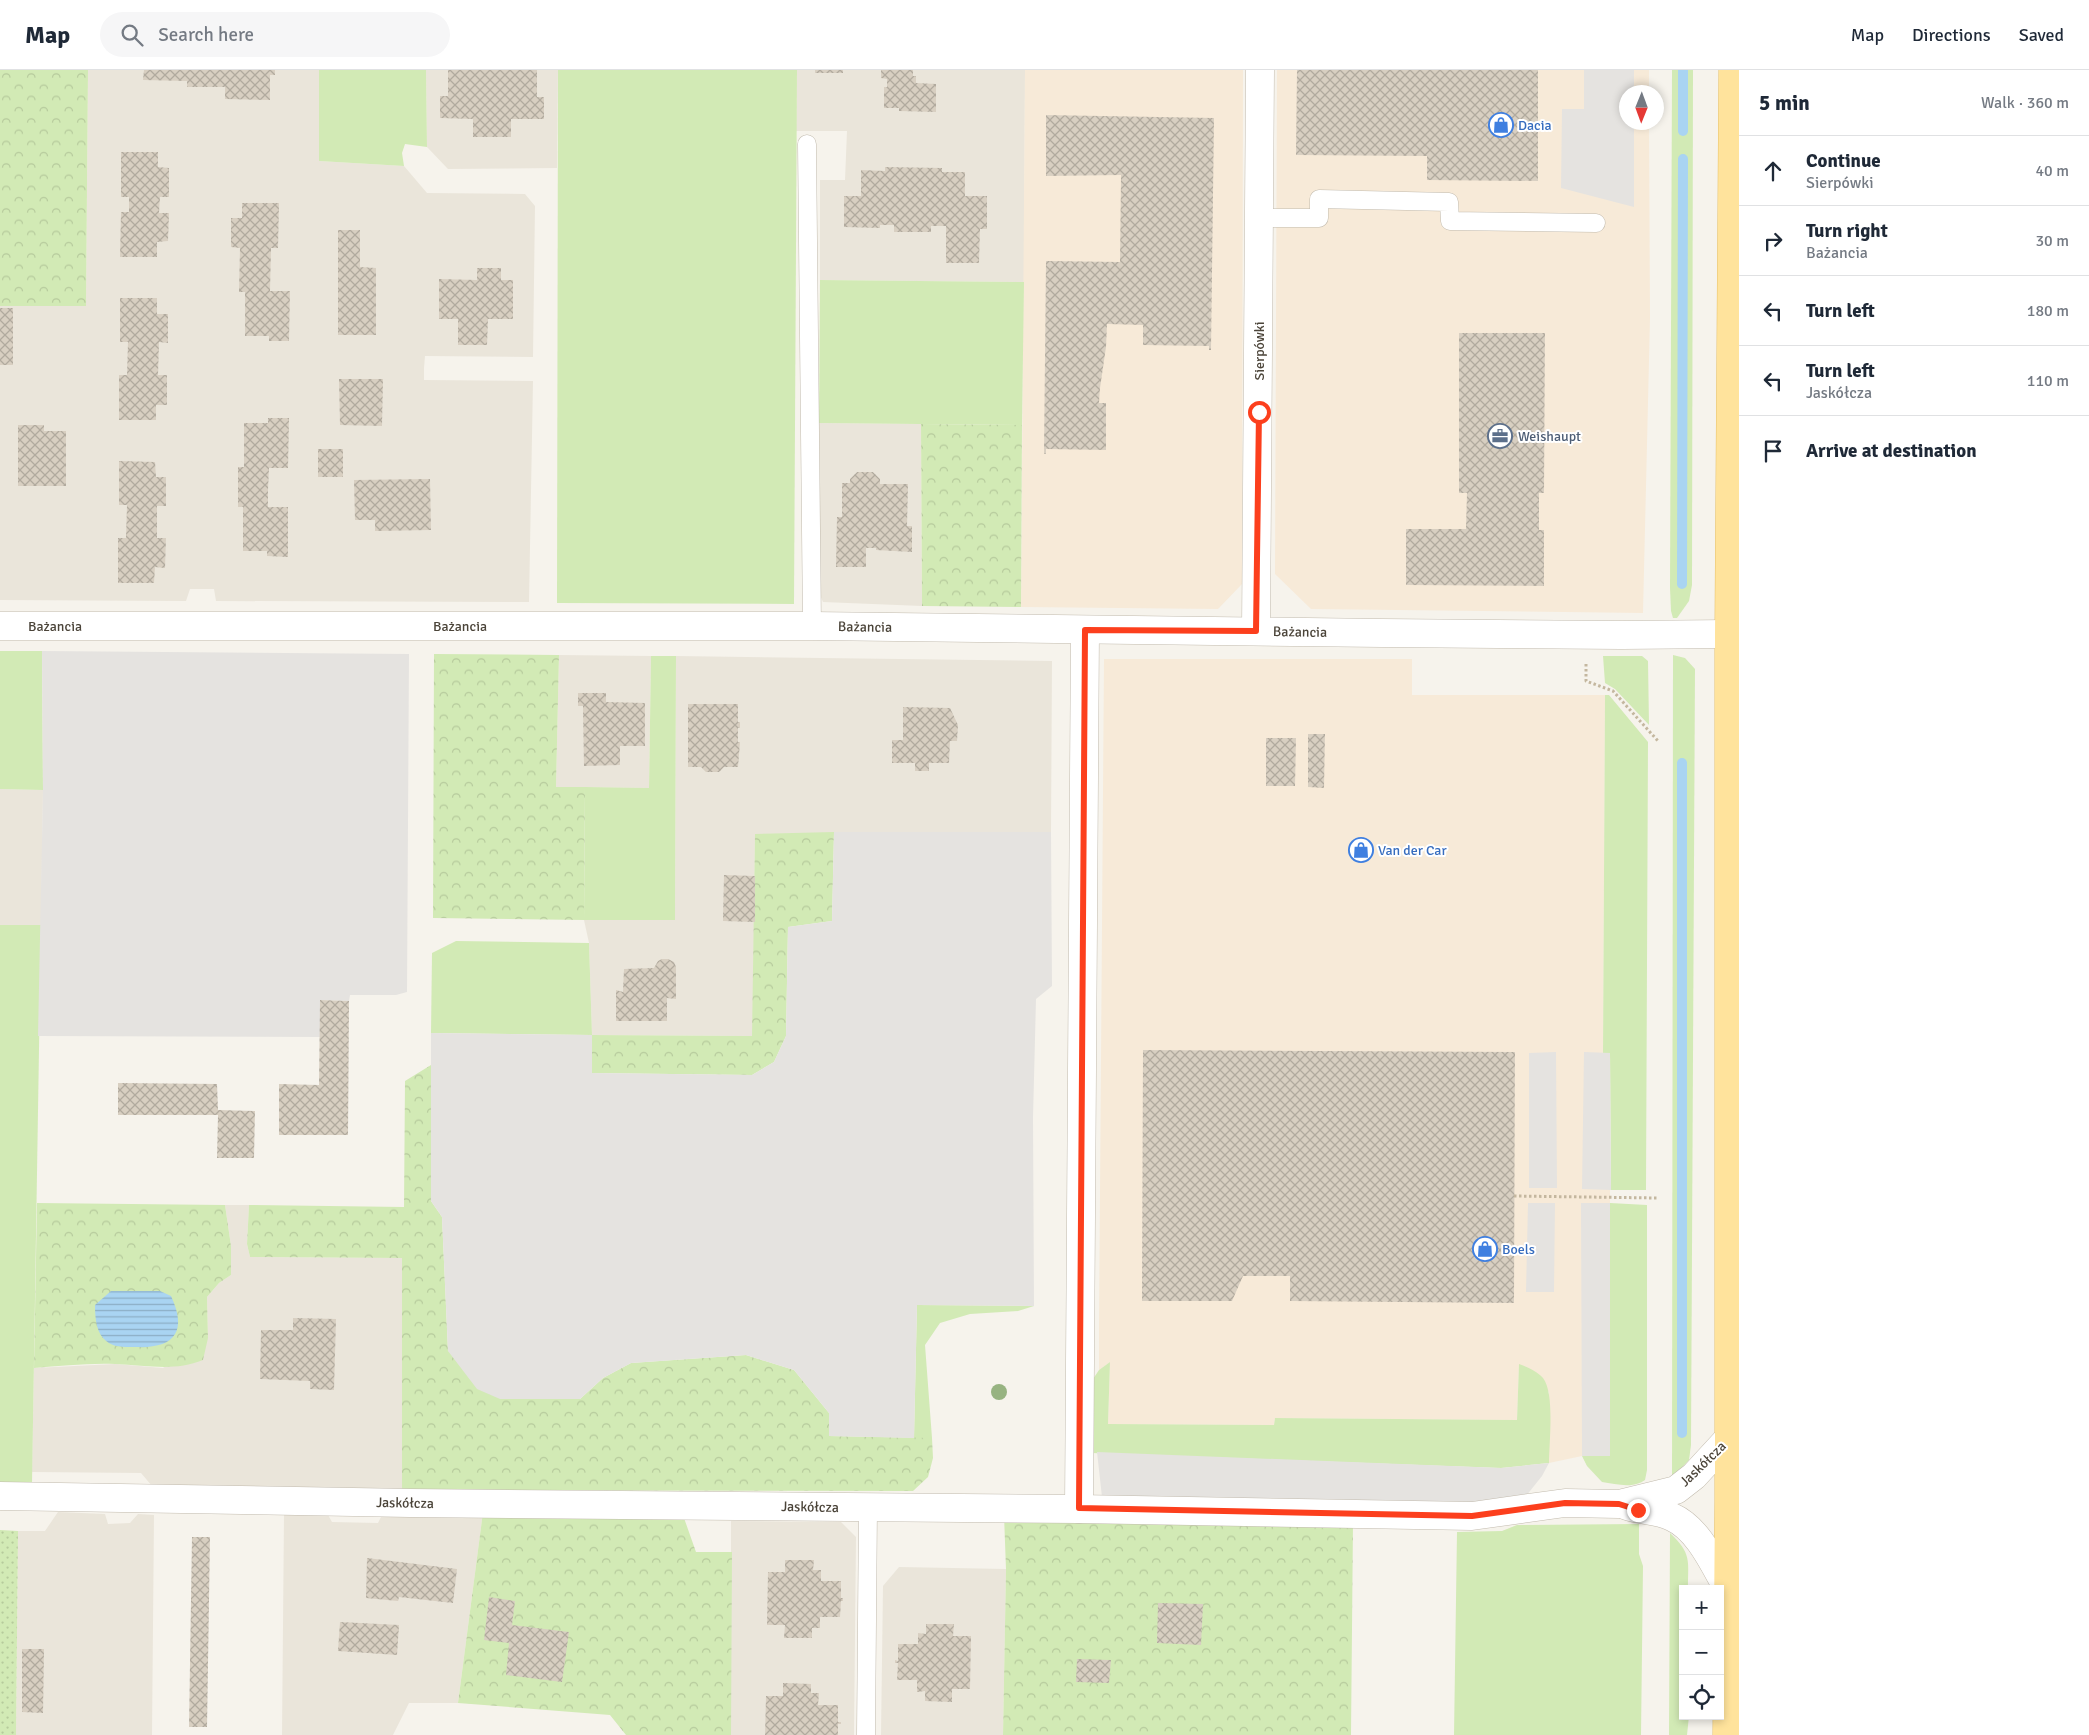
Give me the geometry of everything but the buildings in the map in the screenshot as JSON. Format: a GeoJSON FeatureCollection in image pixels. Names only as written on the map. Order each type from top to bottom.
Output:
{"type":"FeatureCollection","features":[{"type":"Feature","properties":{"kind":"main road"},"geometry":{"type":"LineString","coordinates":[[1727,1735],[1729,634],[1733,70]]}},
{"type":"Feature","properties":{"kind":"street","name":"Sierpówki"},"geometry":{"type":"LineString","coordinates":[[1256,631],[1260,70]]}},
{"type":"Feature","properties":{"kind":"street","name":"Bażancia"},"geometry":{"type":"LineString","coordinates":[[0,626],[274,624],[426,627],[812,626],[1613,635],[1729,634]]}},
{"type":"Feature","properties":{"kind":"street"},"geometry":{"type":"LineString","coordinates":[[1079,1508],[1085,630]]}},
{"type":"Feature","properties":{"kind":"street","name":"Jaskółcza"},"geometry":{"type":"LineString","coordinates":[[0,1496],[430,1503],[1079,1508],[1472,1516],[1565,1503],[1619,1504],[1676,1490],[1694,1476],[1729,1438]]}},
{"type":"Feature","properties":{"kind":"street","name":"Jaskółcza"},"geometry":{"type":"LineString","coordinates":[[1619,1504],[1673,1517],[1685,1526],[1701,1545],[1728,1589]]}},
{"type":"Feature","properties":{"kind":"lane"},"geometry":{"type":"LineString","coordinates":[[807,144],[812,626]]}},
{"type":"Feature","properties":{"kind":"lane"},"geometry":{"type":"LineString","coordinates":[[1260,218],[1319,218],[1319,199],[1449,202],[1450,221],[1596,223]]}},
{"type":"Feature","properties":{"kind":"lane"},"geometry":{"type":"LineString","coordinates":[[866,1735],[868,1507]]}},
{"type":"Feature","properties":{"kind":"path"},"geometry":{"type":"LineString","coordinates":[[1586,660],[1586,681],[1613,691],[1658,741]]}},
{"type":"Feature","properties":{"kind":"path"},"geometry":{"type":"LineString","coordinates":[[1514,1196],[1657,1198]]}},
{"type":"Feature","properties":{"kind":"shaded area"},"geometry":{"type":"Polygon","coordinates":[[[88,70],[319,70],[319,161],[404,166],[427,193],[525,194],[535,206],[533,357],[425,356],[424,368],[424,380],[533,381],[529,602],[216,601],[214,589],[190,589],[186,601],[0,600],[0,306],[86,306],[88,70]]]}},
{"type":"Feature","properties":{"kind":"shaded area"},"geometry":{"type":"Polygon","coordinates":[[[426,70],[558,70],[557,168],[448,169],[427,147],[426,70]]]}},
{"type":"Feature","properties":{"kind":"shaded area"},"geometry":{"type":"Polygon","coordinates":[[[797,70],[1025,70],[1024,282],[820,280],[820,180],[845,180],[847,131],[796,131],[797,70]]]}},
{"type":"Feature","properties":{"kind":"shaded area"},"geometry":{"type":"Polygon","coordinates":[[[1025,70],[1243,70],[1242,584],[1218,609],[1021,607],[1025,70]]]}},
{"type":"Feature","properties":{"kind":"shaded area"},"geometry":{"type":"Polygon","coordinates":[[[1277,70],[1649,70],[1649,85],[1619,85],[1619,130],[1649,130],[1650,318],[1643,613],[1311,609],[1275,574],[1277,70]]]}},
{"type":"Feature","properties":{"kind":"shaded area"},"geometry":{"type":"Polygon","coordinates":[[[1584,70],[1634,70],[1634,85],[1619,85],[1619,130],[1634,130],[1634,207],[1561,188],[1562,109],[1584,109],[1584,70]]]}},
{"type":"Feature","properties":{"kind":"shaded area"},"geometry":{"type":"Polygon","coordinates":[[[819,423],[921,424],[922,606],[823,602],[817,588],[819,423]]]}},
{"type":"Feature","properties":{"kind":"shaded area"},"geometry":{"type":"Polygon","coordinates":[[[42,651],[409,654],[407,992],[396,995],[350,995],[349,1001],[320,1000],[320,1037],[38,1036],[43,790],[42,651]]]}},
{"type":"Feature","properties":{"kind":"shaded area"},"geometry":{"type":"Polygon","coordinates":[[[559,655],[651,656],[649,788],[556,787],[559,655]]]}},
{"type":"Feature","properties":{"kind":"shaded area"},"geometry":{"type":"Polygon","coordinates":[[[676,656],[1052,661],[1051,832],[755,834],[753,1036],[592,1035],[589,943],[584,920],[675,920],[676,656]]]}},
{"type":"Feature","properties":{"kind":"shaded area"},"geometry":{"type":"Polygon","coordinates":[[[1104,659],[1412,659],[1412,695],[1605,695],[1603,1052],[1610,1053],[1610,1456],[1582,1456],[1549,1463],[1549,1392],[1519,1365],[1517,1420],[1275,1418],[1274,1425],[1108,1424],[1110,1362],[1099,1370],[1104,659]]]}},
{"type":"Feature","properties":{"kind":"shaded area"},"geometry":{"type":"Polygon","coordinates":[[[0,789],[43,790],[41,925],[0,925],[0,789]]]}},
{"type":"Feature","properties":{"kind":"shaded area"},"geometry":{"type":"Polygon","coordinates":[[[834,832],[1051,832],[1052,986],[1036,999],[1033,1118],[1034,1306],[917,1305],[914,1438],[829,1436],[829,1413],[794,1370],[746,1355],[631,1363],[603,1378],[580,1399],[500,1399],[477,1389],[448,1351],[442,1217],[431,1201],[431,1033],[592,1035],[592,1073],[752,1075],[774,1062],[786,1036],[788,927],[832,921],[834,832]]]}},
{"type":"Feature","properties":{"kind":"shaded area"},"geometry":{"type":"Polygon","coordinates":[[[1556,1052],[1557,1188],[1529,1188],[1529,1053],[1556,1052]]]}},
{"type":"Feature","properties":{"kind":"shaded area"},"geometry":{"type":"Polygon","coordinates":[[[1584,1052],[1610,1053],[1611,1190],[1582,1189],[1584,1052]]]}},
{"type":"Feature","properties":{"kind":"shaded area"},"geometry":{"type":"Polygon","coordinates":[[[1528,1203],[1555,1203],[1554,1292],[1526,1292],[1528,1203]]]}},
{"type":"Feature","properties":{"kind":"shaded area"},"geometry":{"type":"Polygon","coordinates":[[[1581,1203],[1610,1203],[1610,1456],[1582,1456],[1581,1203]]]}},
{"type":"Feature","properties":{"kind":"shaded area"},"geometry":{"type":"Polygon","coordinates":[[[225,1205],[249,1205],[247,1244],[250,1257],[402,1258],[402,1490],[152,1486],[141,1473],[32,1472],[34,1368],[115,1364],[163,1368],[208,1338],[207,1297],[219,1283],[231,1275],[231,1246],[225,1205]]]}},
{"type":"Feature","properties":{"kind":"shaded area"},"geometry":{"type":"Polygon","coordinates":[[[1097,1452],[1501,1468],[1549,1463],[1542,1476],[1526,1496],[1513,1503],[1102,1497],[1097,1452]]]}},
{"type":"Feature","properties":{"kind":"shaded area"},"geometry":{"type":"Polygon","coordinates":[[[58,1512],[105,1514],[108,1524],[130,1523],[138,1514],[154,1515],[152,1735],[16,1735],[18,1531],[45,1531],[58,1512]]]}},
{"type":"Feature","properties":{"kind":"shaded area"},"geometry":{"type":"Polygon","coordinates":[[[483,1512],[458,1703],[409,1703],[393,1735],[282,1735],[284,1515],[328,1515],[332,1522],[378,1523],[383,1513],[483,1512]]]}},
{"type":"Feature","properties":{"kind":"shaded area"},"geometry":{"type":"Polygon","coordinates":[[[731,1521],[841,1522],[856,1537],[854,1735],[731,1735],[731,1521]]]}},
{"type":"Feature","properties":{"kind":"shaded area"},"geometry":{"type":"Polygon","coordinates":[[[899,1567],[1006,1569],[1003,1735],[881,1735],[883,1586],[899,1567]]]}},
{"type":"Feature","properties":{"kind":"green space"},"geometry":{"type":"Polygon","coordinates":[[[0,70],[88,70],[86,306],[0,306],[0,70]]]}},
{"type":"Feature","properties":{"kind":"green space"},"geometry":{"type":"Polygon","coordinates":[[[319,70],[426,70],[427,147],[405,144],[402,153],[404,166],[319,161],[319,70]]]}},
{"type":"Feature","properties":{"kind":"green space"},"geometry":{"type":"Polygon","coordinates":[[[558,70],[797,70],[794,604],[557,603],[558,70]]]}},
{"type":"Feature","properties":{"kind":"green space"},"geometry":{"type":"Polygon","coordinates":[[[1672,70],[1693,70],[1692,585],[1689,601],[1677,618],[1673,618],[1671,611],[1670,588],[1672,70]]]}},
{"type":"Feature","properties":{"kind":"green space"},"geometry":{"type":"Polygon","coordinates":[[[820,280],[1024,282],[1022,425],[819,423],[820,280]]]}},
{"type":"Feature","properties":{"kind":"green space"},"geometry":{"type":"Polygon","coordinates":[[[921,424],[1022,425],[1021,607],[922,606],[921,424]]]}},
{"type":"Feature","properties":{"kind":"green space"},"geometry":{"type":"Polygon","coordinates":[[[0,651],[42,651],[43,790],[0,789],[0,651]]]}},
{"type":"Feature","properties":{"kind":"green space"},"geometry":{"type":"Polygon","coordinates":[[[434,654],[559,655],[556,787],[585,787],[584,920],[433,918],[434,654]]]}},
{"type":"Feature","properties":{"kind":"green space"},"geometry":{"type":"Polygon","coordinates":[[[1673,655],[1685,658],[1695,669],[1691,1445],[1689,1460],[1672,1478],[1673,655]]]}},
{"type":"Feature","properties":{"kind":"green space"},"geometry":{"type":"Polygon","coordinates":[[[651,656],[676,656],[675,920],[584,920],[585,787],[649,788],[651,656]]]}},
{"type":"Feature","properties":{"kind":"green space"},"geometry":{"type":"Polygon","coordinates":[[[1603,656],[1642,656],[1648,661],[1649,725],[1615,689],[1605,683],[1603,656]]]}},
{"type":"Feature","properties":{"kind":"green space"},"geometry":{"type":"Polygon","coordinates":[[[1605,695],[1609,695],[1648,742],[1646,1190],[1611,1190],[1610,1053],[1603,1053],[1605,695]]]}},
{"type":"Feature","properties":{"kind":"green space"},"geometry":{"type":"Polygon","coordinates":[[[834,832],[832,921],[788,927],[786,1036],[774,1062],[752,1075],[592,1073],[592,1035],[752,1036],[755,834],[834,832]]]}},
{"type":"Feature","properties":{"kind":"green space"},"geometry":{"type":"Polygon","coordinates":[[[0,925],[41,925],[32,1484],[0,1484],[0,925]]]}},
{"type":"Feature","properties":{"kind":"green space"},"geometry":{"type":"Polygon","coordinates":[[[456,941],[589,943],[592,1035],[431,1033],[432,953],[456,941]]]}},
{"type":"Feature","properties":{"kind":"green space"},"geometry":{"type":"Polygon","coordinates":[[[431,1065],[431,1201],[442,1217],[448,1351],[580,1399],[603,1378],[631,1363],[746,1355],[794,1370],[829,1413],[829,1436],[932,1438],[933,1458],[928,1477],[913,1491],[402,1490],[402,1258],[250,1257],[247,1244],[249,1205],[404,1207],[405,1081],[431,1065]]]}},
{"type":"Feature","properties":{"kind":"green space"},"geometry":{"type":"Polygon","coordinates":[[[37,1203],[225,1205],[231,1246],[231,1275],[219,1283],[207,1297],[208,1338],[203,1360],[192,1364],[171,1367],[105,1364],[34,1368],[37,1203]]]}},
{"type":"Feature","properties":{"kind":"green space"},"geometry":{"type":"Polygon","coordinates":[[[1610,1203],[1647,1205],[1647,1470],[1645,1480],[1630,1485],[1602,1482],[1587,1466],[1582,1456],[1610,1455],[1610,1203]]]}},
{"type":"Feature","properties":{"kind":"green space"},"geometry":{"type":"Polygon","coordinates":[[[917,1305],[1034,1306],[1018,1311],[970,1314],[940,1323],[925,1345],[932,1438],[914,1438],[917,1305]]]}},
{"type":"Feature","properties":{"kind":"green space"},"geometry":{"type":"Polygon","coordinates":[[[1110,1362],[1108,1424],[1274,1425],[1275,1418],[1517,1420],[1519,1364],[1538,1373],[1547,1385],[1550,1406],[1549,1463],[1501,1468],[1091,1453],[1093,1379],[1099,1370],[1110,1362]]]}},
{"type":"Feature","properties":{"kind":"green space"},"geometry":{"type":"Polygon","coordinates":[[[483,1512],[684,1518],[696,1552],[732,1552],[731,1735],[626,1735],[610,1715],[458,1703],[483,1512]]]}},
{"type":"Feature","properties":{"kind":"green space"},"geometry":{"type":"Polygon","coordinates":[[[1004,1515],[1353,1522],[1351,1735],[1003,1735],[1006,1569],[1004,1515]]]}},
{"type":"Feature","properties":{"kind":"green space"},"geometry":{"type":"Polygon","coordinates":[[[1639,1524],[1639,1554],[1643,1566],[1641,1735],[1454,1735],[1457,1532],[1502,1531],[1517,1525],[1639,1524]]]}},
{"type":"Feature","properties":{"kind":"green space"},"geometry":{"type":"Polygon","coordinates":[[[0,1530],[18,1531],[16,1735],[0,1735],[0,1530]]]}},
{"type":"Feature","properties":{"kind":"green space"},"geometry":{"type":"Polygon","coordinates":[[[1670,1533],[1685,1552],[1688,1564],[1688,1585],[1679,1585],[1679,1720],[1689,1720],[1687,1735],[1669,1735],[1670,1533]]]}},
{"type":"Feature","properties":{"kind":"water"},"geometry":{"type":"Polygon","coordinates":[[[111,1291],[160,1291],[171,1296],[178,1319],[174,1336],[159,1345],[148,1347],[126,1347],[110,1344],[103,1338],[97,1327],[95,1305],[111,1291]]]}},
{"type":"Feature","properties":{"kind":"waterway"},"geometry":{"type":"LineString","coordinates":[[1683,70],[1683,131]]}},
{"type":"Feature","properties":{"kind":"waterway"},"geometry":{"type":"LineString","coordinates":[[1682,584],[1683,159]]}},
{"type":"Feature","properties":{"kind":"waterway"},"geometry":{"type":"LineString","coordinates":[[1682,763],[1682,1433]]}},
{"type":"Feature","properties":{"kind":"place","name":"Dacia"},"geometry":{"type":"Point","coordinates":[1501,125]}},
{"type":"Feature","properties":{"kind":"place","name":"Weishaupt"},"geometry":{"type":"Point","coordinates":[1500,436]}},
{"type":"Feature","properties":{"kind":"place","name":"Van der Car"},"geometry":{"type":"Point","coordinates":[1361,850]}},
{"type":"Feature","properties":{"kind":"place","name":"Boels"},"geometry":{"type":"Point","coordinates":[1485,1249]}},
{"type":"Feature","properties":{"kind":"route"},"geometry":{"type":"LineString","coordinates":[[1259,412],[1256,631],[1085,630],[1079,1508],[1472,1516],[1565,1503],[1619,1504],[1638,1510]]}}]}
